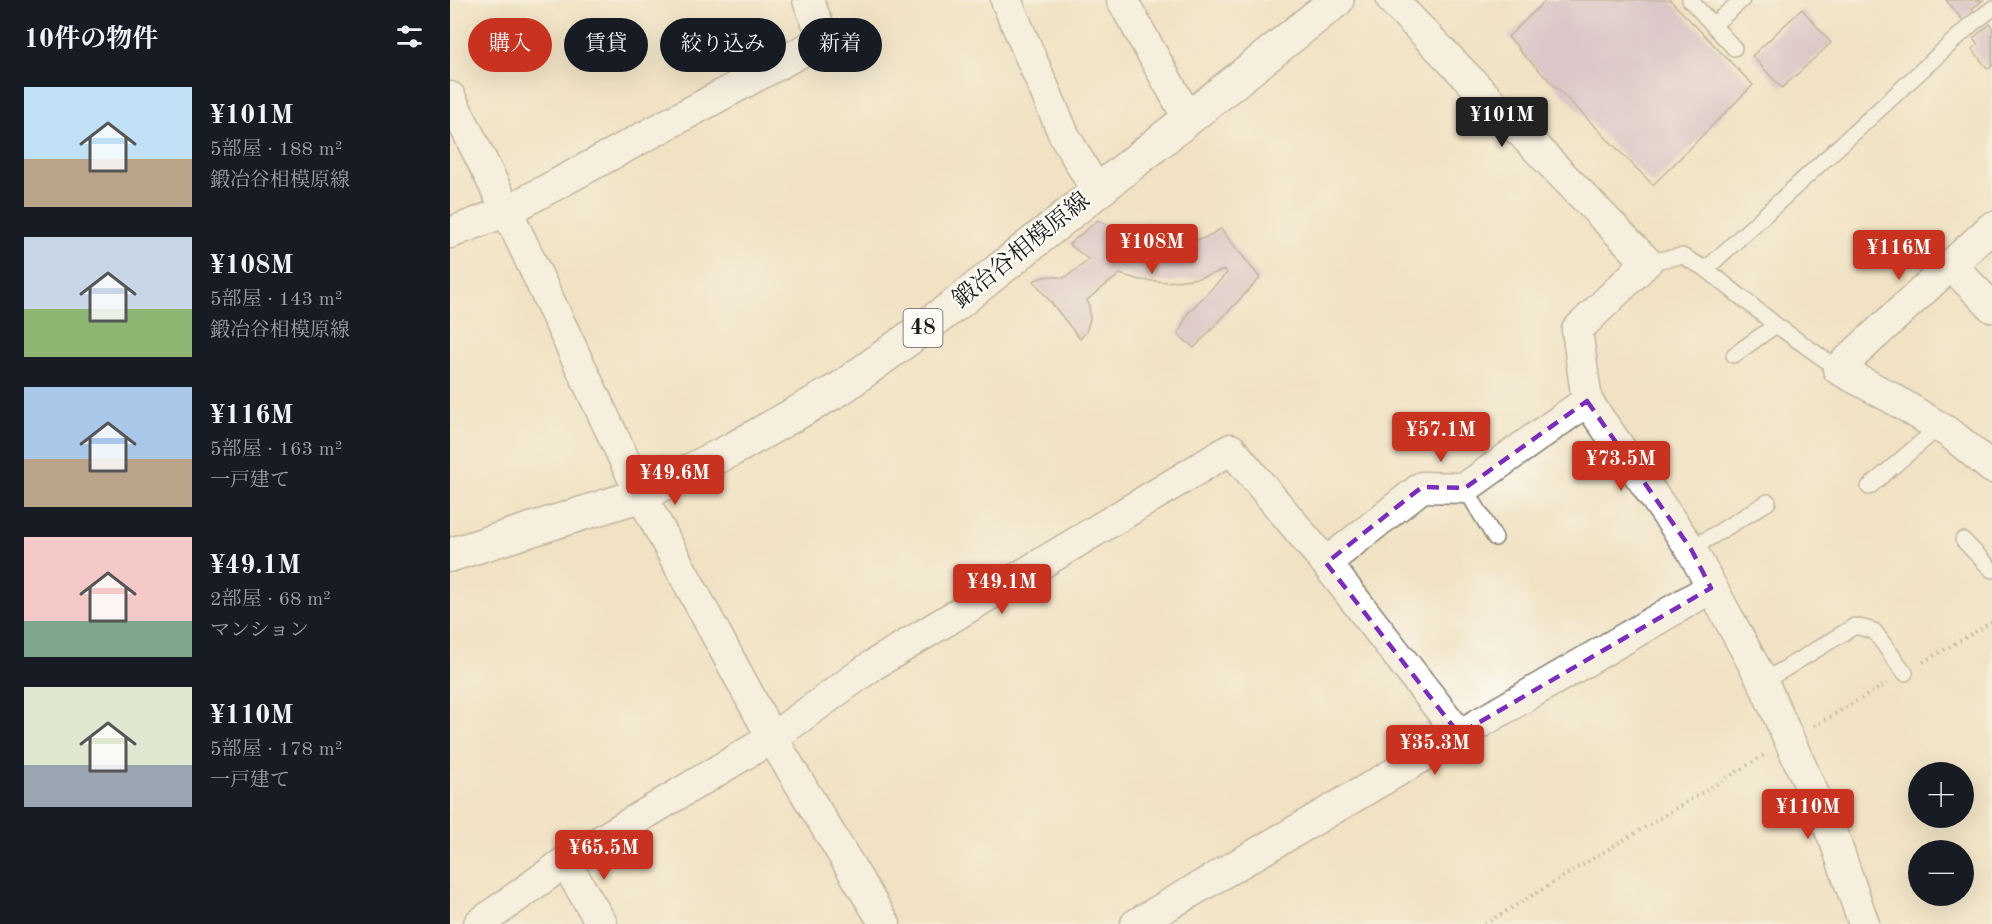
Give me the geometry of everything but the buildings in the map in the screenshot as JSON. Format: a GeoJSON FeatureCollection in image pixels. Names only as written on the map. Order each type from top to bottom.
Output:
{"type":"FeatureCollection","features":[{"type":"Feature","properties":{"kind":"main road","name":"鍛冶谷相模原線"},"geometry":{"type":"LineString","coordinates":[[450,555],[641,495],[733,449],[841,388],[955,305],[1337,0]]}},
{"type":"Feature","properties":{"kind":"street"},"geometry":{"type":"LineString","coordinates":[[450,233],[507,211],[812,45],[822,33],[808,0]]}},
{"type":"Feature","properties":{"kind":"street"},"geometry":{"type":"LineString","coordinates":[[1006,0],[1064,135],[1097,192]]}},
{"type":"Feature","properties":{"kind":"street"},"geometry":{"type":"LineString","coordinates":[[1122,0],[1188,118]]}},
{"type":"Feature","properties":{"kind":"street"},"geometry":{"type":"LineString","coordinates":[[1392,0],[1647,262],[1577,330],[1587,401],[1690,549],[1763,682],[1835,841],[1864,924]]}},
{"type":"Feature","properties":{"kind":"street"},"geometry":{"type":"LineString","coordinates":[[450,97],[507,211],[641,495],[772,738],[885,924]]}},
{"type":"Feature","properties":{"kind":"street"},"geometry":{"type":"LineString","coordinates":[[1992,228],[1838,369],[1951,434],[1992,468]]}},
{"type":"Feature","properties":{"kind":"street"},"geometry":{"type":"LineString","coordinates":[[1952,266],[1992,307]]}},
{"type":"Feature","properties":{"kind":"street"},"geometry":{"type":"LineString","coordinates":[[1326,563],[1422,487],[1465,488],[1587,401]]}},
{"type":"Feature","properties":{"kind":"street"},"geometry":{"type":"LineString","coordinates":[[479,924],[565,862],[772,738],[873,665],[1232,449],[1326,563],[1460,734]]}},
{"type":"Feature","properties":{"kind":"street"},"geometry":{"type":"LineString","coordinates":[[1136,924],[1711,588]]}},
{"type":"Feature","properties":{"kind":"street"},"geometry":{"type":"LineString","coordinates":[[565,862],[602,924]]}},
{"type":"Feature","properties":{"kind":"lane"},"geometry":{"type":"LineString","coordinates":[[1690,0],[1734,48]]}},
{"type":"Feature","properties":{"kind":"lane"},"geometry":{"type":"LineString","coordinates":[[1713,25],[1742,0]]}},
{"type":"Feature","properties":{"kind":"lane"},"geometry":{"type":"LineString","coordinates":[[1706,269],[1973,23],[1992,9]]}},
{"type":"Feature","properties":{"kind":"lane"},"geometry":{"type":"LineString","coordinates":[[1647,262],[1682,256],[1706,269],[1776,325],[1838,369]]}},
{"type":"Feature","properties":{"kind":"lane"},"geometry":{"type":"LineString","coordinates":[[1734,355],[1776,325]]}},
{"type":"Feature","properties":{"kind":"lane"},"geometry":{"type":"LineString","coordinates":[[1869,487],[1939,427]]}},
{"type":"Feature","properties":{"kind":"lane"},"geometry":{"type":"LineString","coordinates":[[1465,488],[1495,538]]}},
{"type":"Feature","properties":{"kind":"lane"},"geometry":{"type":"LineString","coordinates":[[1690,549],[1768,501]]}},
{"type":"Feature","properties":{"kind":"lane"},"geometry":{"type":"LineString","coordinates":[[1963,540],[1992,570]]}},
{"type":"Feature","properties":{"kind":"lane"},"geometry":{"type":"LineString","coordinates":[[1763,682],[1855,626],[1874,631],[1905,673]]}},
{"type":"Feature","properties":{"kind":"path"},"geometry":{"type":"LineString","coordinates":[[1485,924],[1790,740]]}},
{"type":"Feature","properties":{"kind":"highlighted area"},"geometry":{"type":"Polygon","coordinates":[[[1587,401],[1691,549],[1711,588],[1459,734],[1326,563],[1422,487],[1465,488],[1587,401]]]}}]}
